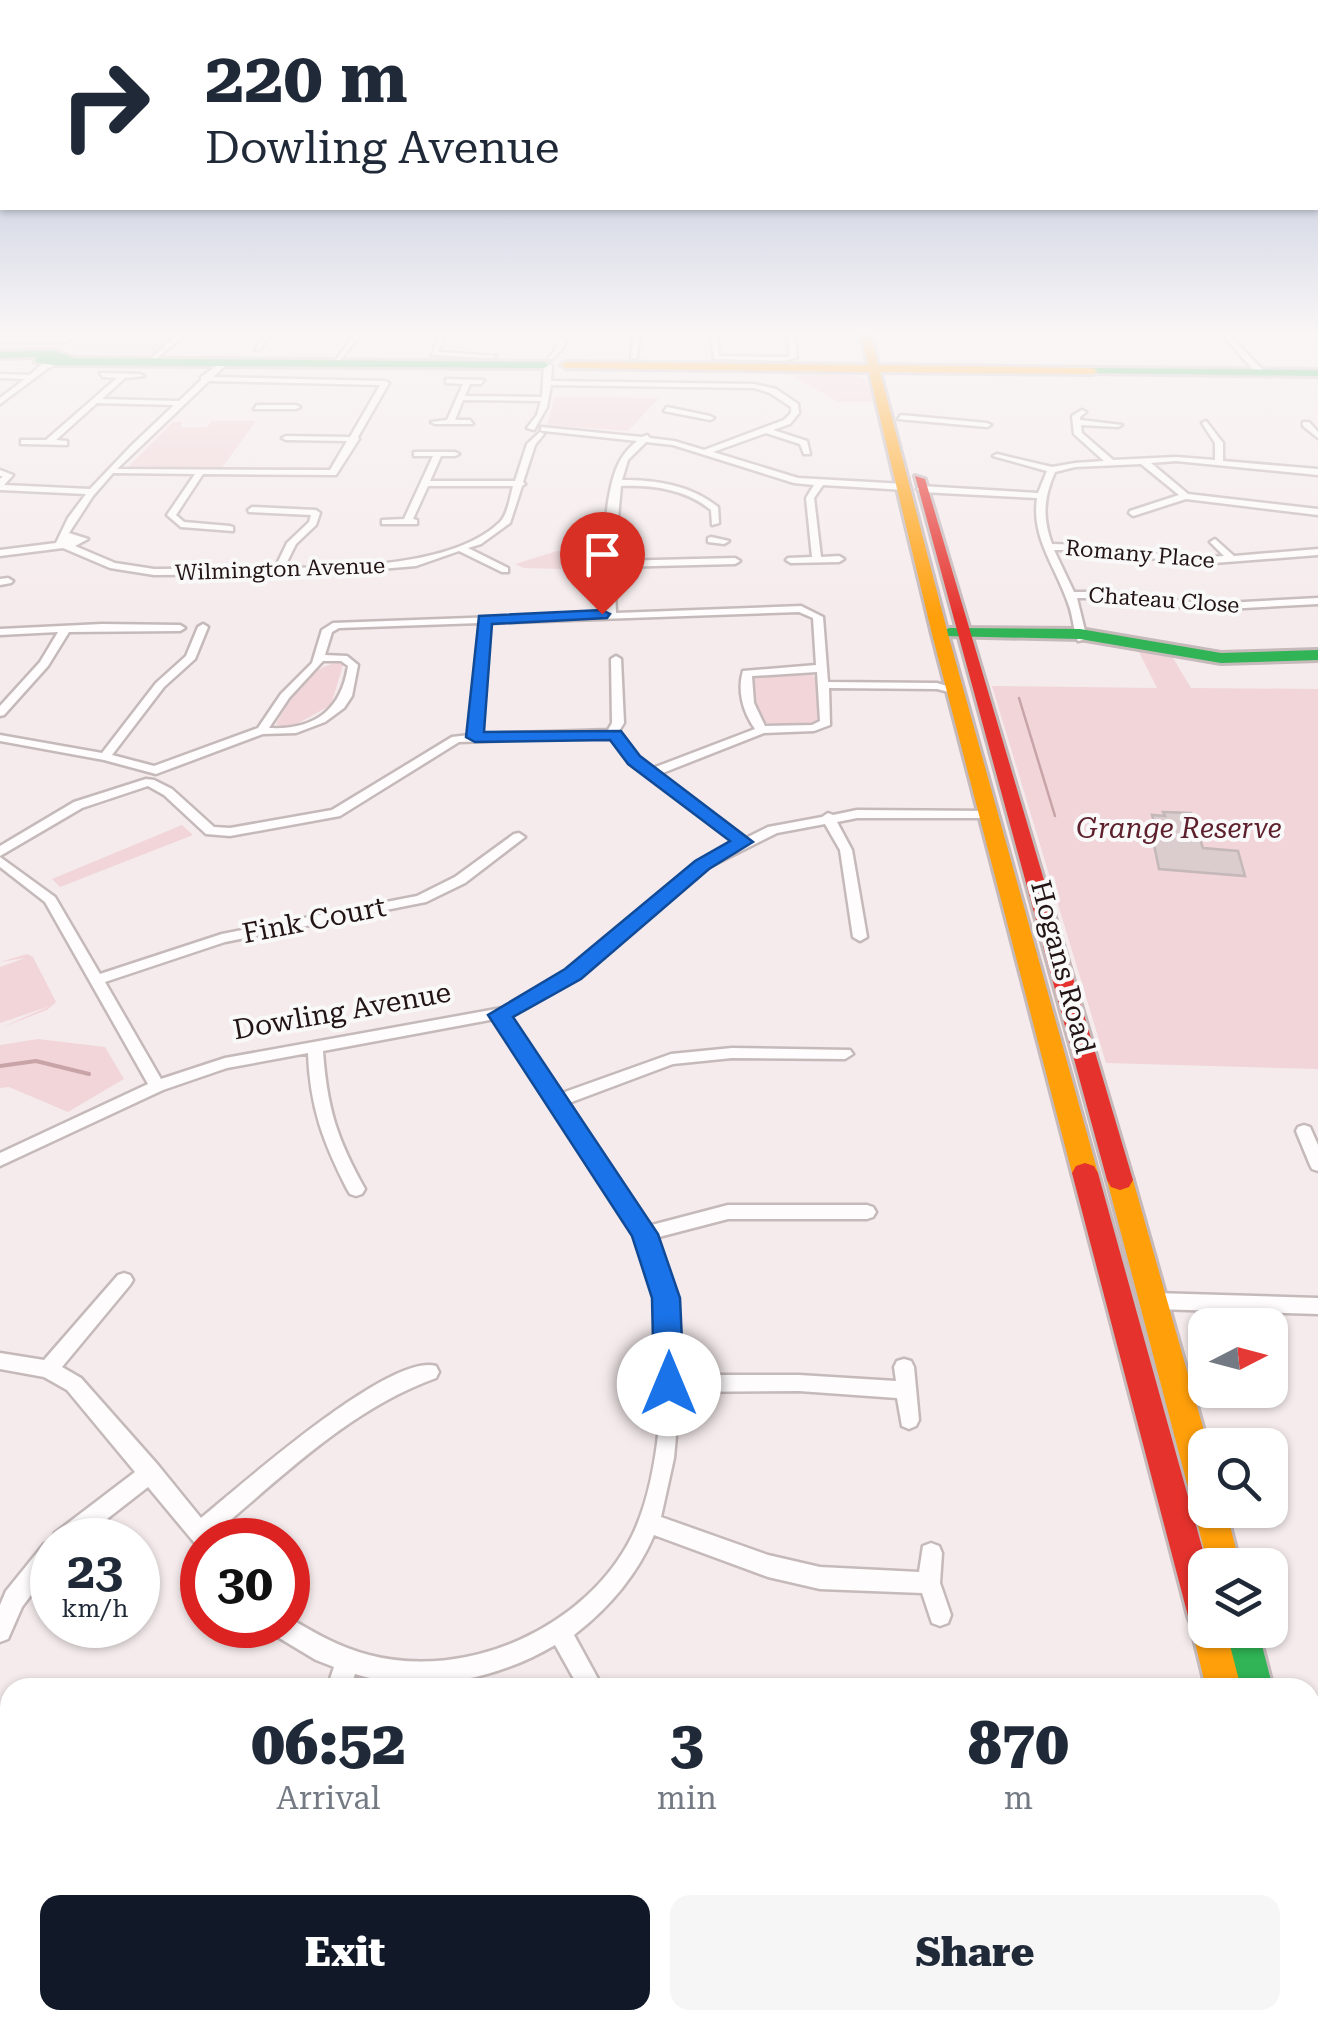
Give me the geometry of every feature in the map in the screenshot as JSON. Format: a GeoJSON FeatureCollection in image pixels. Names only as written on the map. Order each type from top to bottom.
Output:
{"type":"FeatureCollection","features":[{"type":"Feature","properties":{"kind":"street"},"geometry":{"type":"LineString","coordinates":[[48,443],[65,428]]}},
{"type":"Feature","properties":{"kind":"street"},"geometry":{"type":"LineString","coordinates":[[63,542],[92,492],[157,428]]}},
{"type":"Feature","properties":{"kind":"street"},"geometry":{"type":"LineString","coordinates":[[113,472],[330,474],[337,470],[360,428]]}},
{"type":"Feature","properties":{"kind":"street"},"geometry":{"type":"LineString","coordinates":[[708,451],[771,428]]}},
{"type":"Feature","properties":{"kind":"street","name":"Hogans Road"},"geometry":{"type":"LineString","coordinates":[[893,428],[955,635],[1013,851],[1156,1301],[1189,1428]]}},
{"type":"Feature","properties":{"kind":"street","name":"Hogans Road"},"geometry":{"type":"LineString","coordinates":[[902,428],[911,489]]}},
{"type":"Feature","properties":{"kind":"street"},"geometry":{"type":"LineString","coordinates":[[1077,428],[1078,434],[1110,462]]}},
{"type":"Feature","properties":{"kind":"street"},"geometry":{"type":"LineString","coordinates":[[1209,428],[1219,443],[1219,461]]}},
{"type":"Feature","properties":{"kind":"street"},"geometry":{"type":"LineString","coordinates":[[530,435],[542,429],[647,438],[708,451],[778,478],[818,484],[1044,496]]}},
{"type":"Feature","properties":{"kind":"street","name":"Wilmington Avenue"},"geometry":{"type":"LineString","coordinates":[[63,542],[81,543],[113,566],[154,572],[386,567],[462,550],[486,538],[507,520],[521,484],[530,435],[542,429]]}},
{"type":"Feature","properties":{"kind":"street"},"geometry":{"type":"LineString","coordinates":[[766,430],[808,445]]}},
{"type":"Feature","properties":{"kind":"street"},"geometry":{"type":"LineString","coordinates":[[286,438],[354,439]]}},
{"type":"Feature","properties":{"kind":"street"},"geometry":{"type":"LineString","coordinates":[[610,614],[608,564],[619,483],[624,461],[647,438]]}},
{"type":"Feature","properties":{"kind":"street"},"geometry":{"type":"LineString","coordinates":[[24,442],[64,443]]}},
{"type":"Feature","properties":{"kind":"street"},"geometry":{"type":"LineString","coordinates":[[417,454],[455,454]]}},
{"type":"Feature","properties":{"kind":"street"},"geometry":{"type":"LineString","coordinates":[[385,522],[411,522],[438,454]]}},
{"type":"Feature","properties":{"kind":"street"},"geometry":{"type":"LineString","coordinates":[[997,456],[1052,470],[1142,460],[1219,461],[1318,472]]}},
{"type":"Feature","properties":{"kind":"street"},"geometry":{"type":"LineString","coordinates":[[1142,460],[1185,496]]}},
{"type":"Feature","properties":{"kind":"street"},"geometry":{"type":"LineString","coordinates":[[1052,470],[1039,523],[1070,594],[1081,636]]}},
{"type":"Feature","properties":{"kind":"street"},"geometry":{"type":"LineString","coordinates":[[200,472],[171,515],[181,524],[230,529]]}},
{"type":"Feature","properties":{"kind":"street"},"geometry":{"type":"LineString","coordinates":[[0,483],[34,490],[92,492]]}},
{"type":"Feature","properties":{"kind":"street"},"geometry":{"type":"LineString","coordinates":[[425,483],[521,484]]}},
{"type":"Feature","properties":{"kind":"street"},"geometry":{"type":"LineString","coordinates":[[619,483],[669,487],[711,505],[715,523]]}},
{"type":"Feature","properties":{"kind":"street"},"geometry":{"type":"LineString","coordinates":[[818,484],[810,498],[818,560]]}},
{"type":"Feature","properties":{"kind":"street"},"geometry":{"type":"LineString","coordinates":[[1133,513],[1185,496],[1318,512]]}},
{"type":"Feature","properties":{"kind":"street"},"geometry":{"type":"LineString","coordinates":[[252,510],[316,513],[313,523],[292,543],[278,571]]}},
{"type":"Feature","properties":{"kind":"street"},"geometry":{"type":"LineString","coordinates":[[70,524],[81,543]]}},
{"type":"Feature","properties":{"kind":"street"},"geometry":{"type":"LineString","coordinates":[[716,562],[717,541]]}},
{"type":"Feature","properties":{"kind":"street"},"geometry":{"type":"LineString","coordinates":[[0,553],[63,542],[81,543]]}},
{"type":"Feature","properties":{"kind":"street","name":"Romany Place"},"geometry":{"type":"LineString","coordinates":[[1215,542],[1233,560]]}},
{"type":"Feature","properties":{"kind":"street","name":"Romany Place"},"geometry":{"type":"LineString","coordinates":[[1047,547],[1080,546],[1182,560],[1318,552]]}},
{"type":"Feature","properties":{"kind":"street"},"geometry":{"type":"LineString","coordinates":[[462,550],[505,570]]}},
{"type":"Feature","properties":{"kind":"street"},"geometry":{"type":"LineString","coordinates":[[791,560],[840,559]]}},
{"type":"Feature","properties":{"kind":"street"},"geometry":{"type":"LineString","coordinates":[[608,564],[735,562]]}},
{"type":"Feature","properties":{"kind":"street","name":"Chateau Close"},"geometry":{"type":"LineString","coordinates":[[1070,594],[1108,594],[1207,607],[1318,601]]}},
{"type":"Feature","properties":{"kind":"street"},"geometry":{"type":"LineString","coordinates":[[0,852],[78,805],[262,730],[285,696],[313,670],[332,627],[610,614],[812,610],[826,723],[810,729],[762,730],[651,773]]}},
{"type":"Feature","properties":{"kind":"street"},"geometry":{"type":"LineString","coordinates":[[475,737],[484,620]]}},
{"type":"Feature","properties":{"kind":"street"},"geometry":{"type":"LineString","coordinates":[[0,632],[158,631],[223,626]]}},
{"type":"Feature","properties":{"kind":"street"},"geometry":{"type":"LineString","coordinates":[[105,756],[160,685],[191,657],[203,627]]}},
{"type":"Feature","properties":{"kind":"street"},"geometry":{"type":"LineString","coordinates":[[0,714],[44,664],[64,630]]}},
{"type":"Feature","properties":{"kind":"street"},"geometry":{"type":"LineString","coordinates":[[955,635],[1081,636],[1221,658],[1318,655]]}},
{"type":"Feature","properties":{"kind":"street","name":"Hogans Road"},"geometry":{"type":"LineString","coordinates":[[955,635],[955,684],[1003,816]]}},
{"type":"Feature","properties":{"kind":"street"},"geometry":{"type":"LineString","coordinates":[[262,730],[296,732],[346,698],[354,665],[344,658],[318,658]]}},
{"type":"Feature","properties":{"kind":"street"},"geometry":{"type":"LineString","coordinates":[[612,734],[618,724],[616,660]]}},
{"type":"Feature","properties":{"kind":"street"},"geometry":{"type":"LineString","coordinates":[[762,730],[753,720],[744,681],[746,673],[955,684]]}},
{"type":"Feature","properties":{"kind":"street"},"geometry":{"type":"LineString","coordinates":[[0,738],[105,756],[151,777],[216,832],[345,809],[449,742],[475,737],[612,734],[651,773],[744,842]]}},
{"type":"Feature","properties":{"kind":"street","name":"Dowling Avenue"},"geometry":{"type":"LineString","coordinates":[[0,1160],[157,1086],[225,1063],[500,1015],[573,974],[702,865],[744,842],[828,817],[894,813],[1003,816]]}},
{"type":"Feature","properties":{"kind":"street"},"geometry":{"type":"LineString","coordinates":[[828,817],[846,850],[860,937]]}},
{"type":"Feature","properties":{"kind":"street","name":"Fink Court"},"geometry":{"type":"LineString","coordinates":[[97,980],[222,938],[421,899],[460,880],[519,837]]}},
{"type":"Feature","properties":{"kind":"street","name":"Hogans Road"},"geometry":{"type":"LineString","coordinates":[[1013,851],[1122,1300],[1188,1551]]}},
{"type":"Feature","properties":{"kind":"street"},"geometry":{"type":"LineString","coordinates":[[0,861],[50,900],[157,1086]]}},
{"type":"Feature","properties":{"kind":"street"},"geometry":{"type":"LineString","coordinates":[[310,1647],[347,1664],[394,1674],[442,1674],[491,1664],[526,1650],[598,1601],[636,1550],[650,1522],[662,1480],[669,1384],[666,1298],[645,1234],[500,1015]]}},
{"type":"Feature","properties":{"kind":"street"},"geometry":{"type":"LineString","coordinates":[[315,1047],[317,1100],[326,1133],[356,1189]]}},
{"type":"Feature","properties":{"kind":"street"},"geometry":{"type":"LineString","coordinates":[[559,1100],[671,1059],[732,1053],[845,1054]]}},
{"type":"Feature","properties":{"kind":"street"},"geometry":{"type":"LineString","coordinates":[[1304,1131],[1318,1164]]}},
{"type":"Feature","properties":{"kind":"street"},"geometry":{"type":"LineString","coordinates":[[645,1234],[728,1212],[866,1212]]}},
{"type":"Feature","properties":{"kind":"street"},"geometry":{"type":"LineString","coordinates":[[48,1369],[124,1280]]}},
{"type":"Feature","properties":{"kind":"street"},"geometry":{"type":"LineString","coordinates":[[1122,1300],[1318,1306]]}},
{"type":"Feature","properties":{"kind":"street"},"geometry":{"type":"LineString","coordinates":[[0,1361],[48,1369],[74,1384],[189,1518]]}},
{"type":"Feature","properties":{"kind":"street"},"geometry":{"type":"LineString","coordinates":[[904,1367],[910,1420]]}},
{"type":"Feature","properties":{"kind":"street"},"geometry":{"type":"LineString","coordinates":[[225,1518],[368,1400],[407,1377],[429,1372]]}},
{"type":"Feature","properties":{"kind":"street"},"geometry":{"type":"LineString","coordinates":[[669,1384],[799,1384],[906,1390]]}},
{"type":"Feature","properties":{"kind":"street"},"geometry":{"type":"LineString","coordinates":[[92,1518],[152,1472]]}},
{"type":"Feature","properties":{"kind":"street"},"geometry":{"type":"LineString","coordinates":[[650,1522],[768,1566],[820,1578],[929,1583]]}},
{"type":"Feature","properties":{"kind":"street"},"geometry":{"type":"LineString","coordinates":[[932,1553],[929,1583],[940,1615]]}},
{"type":"Feature","properties":{"kind":"street"},"geometry":{"type":"LineString","coordinates":[[0,1631],[14,1600],[30,1579]]}},
{"type":"Feature","properties":{"kind":"street"},"geometry":{"type":"LineString","coordinates":[[558,1630],[586,1678]]}},
{"type":"Feature","properties":{"kind":"street"},"geometry":{"type":"LineString","coordinates":[[1213,1648],[1221,1678]]}},
{"type":"Feature","properties":{"kind":"street"},"geometry":{"type":"LineString","coordinates":[[1246,1648],[1254,1678]]}},
{"type":"Feature","properties":{"kind":"street"},"geometry":{"type":"LineString","coordinates":[[342,1678],[347,1664]]}},
{"type":"Feature","properties":{"kind":"green space"},"geometry":{"type":"Polygon","coordinates":[[[167,428],[251,428],[221,469],[128,467],[167,428]]]}},
{"type":"Feature","properties":{"kind":"green space"},"geometry":{"type":"Polygon","coordinates":[[[583,428],[631,428],[628,431],[583,428]]]}},
{"type":"Feature","properties":{"kind":"green space"},"geometry":{"type":"Polygon","coordinates":[[[557,551],[598,552],[595,570],[524,568],[515,564],[557,551]]]}},
{"type":"Feature","properties":{"kind":"green space","name":"Grange Reserve"},"geometry":{"type":"Polygon","coordinates":[[[1138,650],[1173,658],[1191,688],[1318,689],[1318,1069],[1106,1063],[992,686],[1157,688],[1138,650]]]}},
{"type":"Feature","properties":{"kind":"green space"},"geometry":{"type":"Polygon","coordinates":[[[339,663],[343,665],[331,705],[288,729],[276,724],[310,677],[339,663]]]}},
{"type":"Feature","properties":{"kind":"green space"},"geometry":{"type":"Polygon","coordinates":[[[804,671],[817,678],[821,720],[811,726],[763,723],[759,719],[752,675],[804,671]]]}},
{"type":"Feature","properties":{"kind":"green space"},"geometry":{"type":"Polygon","coordinates":[[[182,825],[193,835],[60,887],[52,879],[182,825]]]}},
{"type":"Feature","properties":{"kind":"green space"},"geometry":{"type":"Polygon","coordinates":[[[27,954],[33,957],[56,1002],[47,1010],[0,1028],[50,1006],[0,1023],[0,967],[25,958],[0,962],[27,954]]]}},
{"type":"Feature","properties":{"kind":"green space"},"geometry":{"type":"Polygon","coordinates":[[[38,1039],[105,1047],[124,1079],[68,1112],[9,1087],[0,1088],[0,1045],[38,1039]]]}},
{"type":"Feature","properties":{"kind":"building"},"geometry":{"type":"Polygon","coordinates":[[[1163,812],[1191,813],[1203,848],[1238,851],[1245,876],[1159,869],[1152,815],[1165,816],[1163,812]]]}},
{"type":"Feature","properties":{"kind":"waterway"},"geometry":{"type":"LineString","coordinates":[[1019,698],[1055,816]]}},
{"type":"Feature","properties":{"kind":"waterway"},"geometry":{"type":"LineString","coordinates":[[0,1066],[36,1061],[89,1074]]}},
{"type":"Feature","properties":{"kind":"traffic: fast"},"geometry":{"type":"LineString","coordinates":[[949,633],[1080,634],[1221,658],[1318,655]]}},
{"type":"Feature","properties":{"kind":"traffic: fast"},"geometry":{"type":"LineString","coordinates":[[1246,1648],[1253,1678]]}},
{"type":"Feature","properties":{"kind":"traffic: slow"},"geometry":{"type":"LineString","coordinates":[[889,428],[1085,1173]]}},
{"type":"Feature","properties":{"kind":"traffic: slow"},"geometry":{"type":"LineString","coordinates":[[1120,1180],[1188,1429]]}},
{"type":"Feature","properties":{"kind":"traffic: slow"},"geometry":{"type":"LineString","coordinates":[[1215,1528],[1220,1548]]}},
{"type":"Feature","properties":{"kind":"traffic: slow"},"geometry":{"type":"LineString","coordinates":[[1214,1648],[1221,1678]]}},
{"type":"Feature","properties":{"kind":"traffic: jam"},"geometry":{"type":"LineString","coordinates":[[919,479],[1120,1180]]}},
{"type":"Feature","properties":{"kind":"traffic: jam"},"geometry":{"type":"LineString","coordinates":[[1085,1173],[1188,1553]]}},
{"type":"Feature","properties":{"kind":"route"},"geometry":{"type":"LineString","coordinates":[[602,614],[484,620],[475,737],[615,735],[634,760],[744,842],[702,865],[573,974],[500,1015],[645,1234],[666,1298],[669,1384]]}}]}
